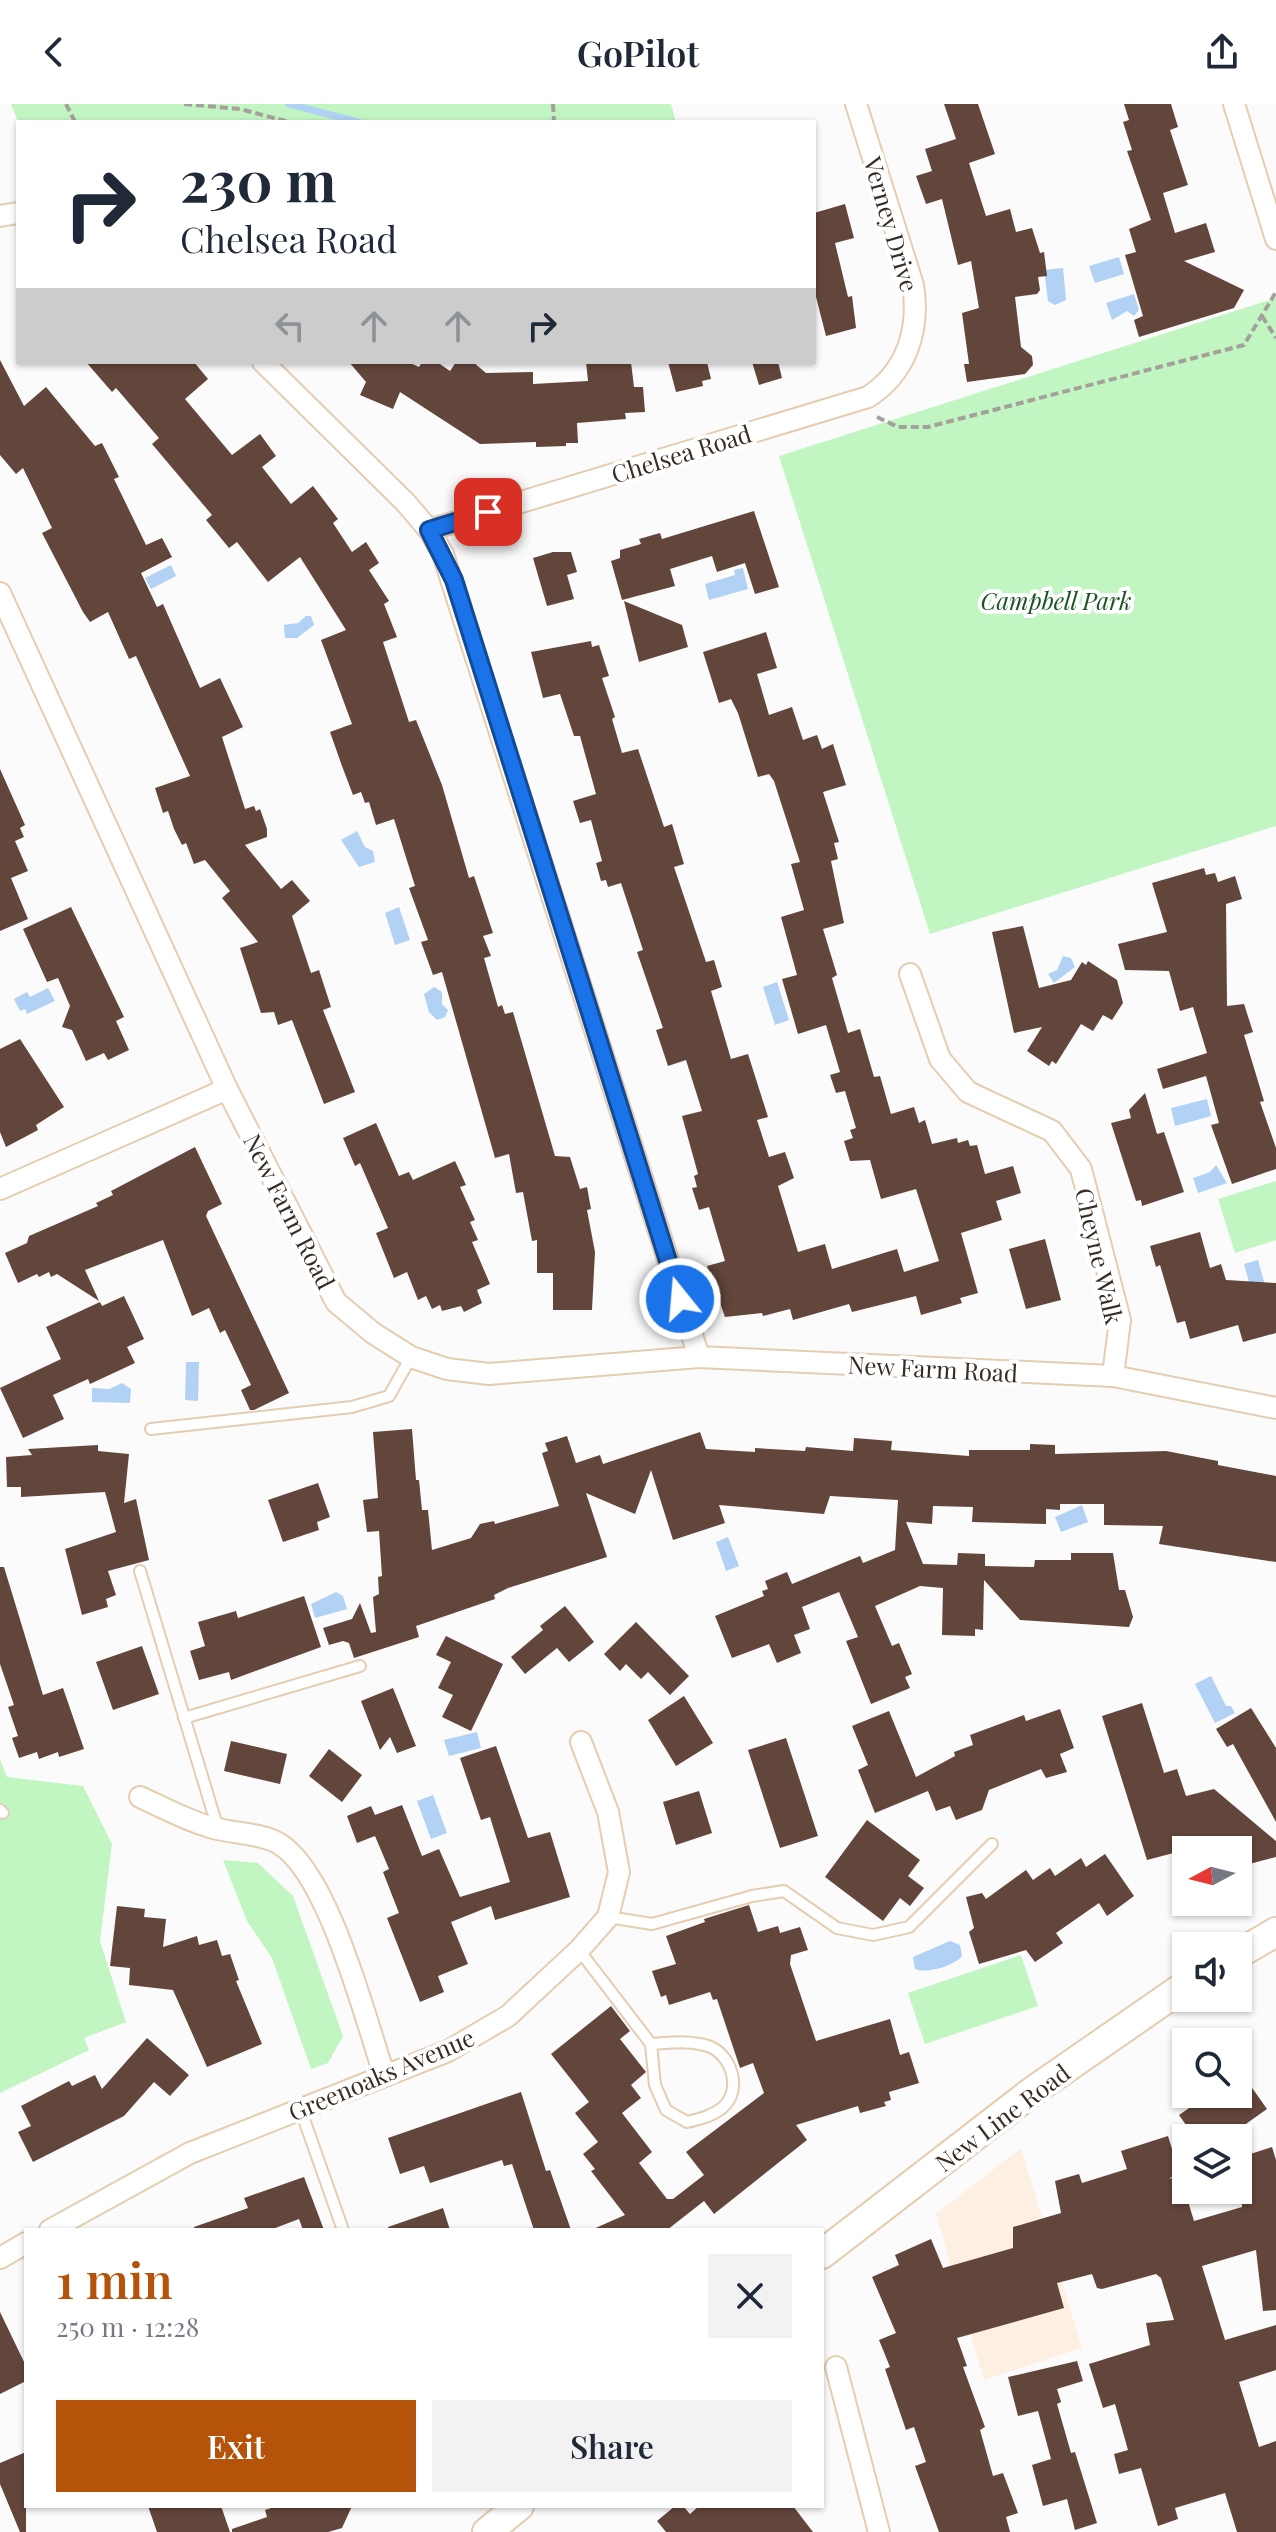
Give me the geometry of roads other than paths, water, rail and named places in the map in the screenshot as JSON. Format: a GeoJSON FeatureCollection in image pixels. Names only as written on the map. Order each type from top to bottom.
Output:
{"type":"FeatureCollection","features":[{"type":"Feature","properties":{"kind":"main road"},"geometry":{"type":"LineString","coordinates":[[1252,1946],[1276,1932]]}},
{"type":"Feature","properties":{"kind":"main road","name":"New Line Road"},"geometry":{"type":"LineString","coordinates":[[824,2252],[1033,2091],[1172,1995]]}},
{"type":"Feature","properties":{"kind":"main road"},"geometry":{"type":"LineString","coordinates":[[487,2532],[517,2508]]}},
{"type":"Feature","properties":{"kind":"street","name":"Verney Drive"},"geometry":{"type":"LineString","coordinates":[[856,104],[913,285],[916,307],[909,345]]}},
{"type":"Feature","properties":{"kind":"street"},"geometry":{"type":"LineString","coordinates":[[1234,104],[1276,239]]}},
{"type":"Feature","properties":{"kind":"street","name":"Chelsea Road"},"geometry":{"type":"LineString","coordinates":[[429,530],[868,397],[883,387],[897,371],[909,345]]}},
{"type":"Feature","properties":{"kind":"street"},"geometry":{"type":"LineString","coordinates":[[265,364],[429,530],[454,580],[699,1357]]}},
{"type":"Feature","properties":{"kind":"street","name":"New Farm Road"},"geometry":{"type":"LineString","coordinates":[[0,593],[227,1089],[336,1302],[373,1333],[411,1357],[447,1369],[489,1374],[699,1357],[1113,1376],[1276,1408]]}},
{"type":"Feature","properties":{"kind":"street","name":"Cheyne Walk"},"geometry":{"type":"LineString","coordinates":[[910,974],[940,1059],[968,1092],[1052,1131],[1081,1169],[1120,1320],[1113,1376]]}},
{"type":"Feature","properties":{"kind":"street"},"geometry":{"type":"LineString","coordinates":[[0,1189],[227,1089]]}},
{"type":"Feature","properties":{"kind":"street","name":"Greenoaks Avenue"},"geometry":{"type":"LineString","coordinates":[[54,2228],[190,2153],[448,2051],[508,2016],[579,1950],[608,1917],[619,1872],[608,1812],[581,1742]]}},
{"type":"Feature","properties":{"kind":"street"},"geometry":{"type":"LineString","coordinates":[[140,1797],[218,1829],[277,1842],[309,1873],[325,1904],[384,2074]]}},
{"type":"Feature","properties":{"kind":"street"},"geometry":{"type":"LineString","coordinates":[[0,2258],[24,2244]]}},
{"type":"Feature","properties":{"kind":"street"},"geometry":{"type":"LineString","coordinates":[[836,2367],[879,2532]]}},
{"type":"Feature","properties":{"kind":"lane"},"geometry":{"type":"LineString","coordinates":[[151,1429],[352,1407],[389,1396],[411,1357]]}},
{"type":"Feature","properties":{"kind":"lane"},"geometry":{"type":"LineString","coordinates":[[140,1571],[218,1829]]}},
{"type":"Feature","properties":{"kind":"lane"},"geometry":{"type":"LineString","coordinates":[[184,1718],[360,1666]]}},
{"type":"Feature","properties":{"kind":"lane"},"geometry":{"type":"LineString","coordinates":[[608,1917],[652,1924],[752,1896],[784,1891],[837,1928],[873,1935],[909,1927],[992,1844]]}},
{"type":"Feature","properties":{"kind":"lane"},"geometry":{"type":"LineString","coordinates":[[579,1950],[651,2044],[655,2085],[666,2110],[687,2122],[706,2118],[725,2106],[733,2086],[729,2060],[712,2047],[693,2042],[651,2044]]}},
{"type":"Feature","properties":{"kind":"lane"},"geometry":{"type":"LineString","coordinates":[[300,2108],[342,2228]]}},
{"type":"Feature","properties":{"kind":"water"},"geometry":{"type":"Polygon","coordinates":[[[1119,257],[1124,274],[1095,283],[1089,266],[1119,257]]]}},
{"type":"Feature","properties":{"kind":"water"},"geometry":{"type":"Polygon","coordinates":[[[1063,268],[1066,300],[1055,305],[1048,301],[1044,270],[1063,268]]]}},
{"type":"Feature","properties":{"kind":"water"},"geometry":{"type":"Polygon","coordinates":[[[1134,294],[1139,310],[1134,316],[1127,311],[1112,320],[1106,303],[1134,294]]]}},
{"type":"Feature","properties":{"kind":"water"},"geometry":{"type":"Polygon","coordinates":[[[171,565],[176,576],[151,589],[145,578],[171,565]]]}},
{"type":"Feature","properties":{"kind":"water"},"geometry":{"type":"Polygon","coordinates":[[[743,568],[748,589],[709,600],[705,584],[735,575],[734,570],[743,568]]]}},
{"type":"Feature","properties":{"kind":"water"},"geometry":{"type":"Polygon","coordinates":[[[311,616],[314,625],[297,638],[285,638],[284,625],[298,623],[311,616]]]}},
{"type":"Feature","properties":{"kind":"water"},"geometry":{"type":"Polygon","coordinates":[[[357,831],[365,847],[373,851],[375,862],[359,867],[341,840],[357,831]]]}},
{"type":"Feature","properties":{"kind":"water"},"geometry":{"type":"Polygon","coordinates":[[[399,907],[410,940],[395,945],[385,913],[399,907]]]}},
{"type":"Feature","properties":{"kind":"water"},"geometry":{"type":"Polygon","coordinates":[[[1063,956],[1071,958],[1075,967],[1054,983],[1048,974],[1057,970],[1063,956]]]}},
{"type":"Feature","properties":{"kind":"water"},"geometry":{"type":"Polygon","coordinates":[[[777,982],[789,1020],[775,1025],[763,987],[777,982]]]}},
{"type":"Feature","properties":{"kind":"water"},"geometry":{"type":"Polygon","coordinates":[[[434,987],[442,992],[442,1004],[448,1010],[445,1017],[437,1020],[429,1012],[424,994],[434,987]]]}},
{"type":"Feature","properties":{"kind":"water"},"geometry":{"type":"Polygon","coordinates":[[[48,988],[55,1001],[27,1014],[25,1009],[20,1011],[14,999],[27,992],[30,997],[48,988]]]}},
{"type":"Feature","properties":{"kind":"water"},"geometry":{"type":"Polygon","coordinates":[[[1207,1099],[1211,1116],[1175,1126],[1171,1108],[1207,1099]]]}},
{"type":"Feature","properties":{"kind":"water"},"geometry":{"type":"Polygon","coordinates":[[[1216,1165],[1227,1183],[1198,1193],[1193,1178],[1210,1172],[1216,1165]]]}},
{"type":"Feature","properties":{"kind":"water"},"geometry":{"type":"Polygon","coordinates":[[[1258,1260],[1270,1303],[1256,1307],[1244,1264],[1258,1260]]]}},
{"type":"Feature","properties":{"kind":"water"},"geometry":{"type":"Polygon","coordinates":[[[186,1362],[199,1362],[198,1401],[185,1400],[186,1362]]]}},
{"type":"Feature","properties":{"kind":"water"},"geometry":{"type":"Polygon","coordinates":[[[122,1383],[131,1389],[130,1403],[92,1402],[92,1388],[109,1389],[122,1383]]]}},
{"type":"Feature","properties":{"kind":"water"},"geometry":{"type":"Polygon","coordinates":[[[1082,1505],[1088,1522],[1061,1532],[1055,1517],[1082,1505]]]}},
{"type":"Feature","properties":{"kind":"water"},"geometry":{"type":"Polygon","coordinates":[[[728,1537],[739,1566],[726,1571],[716,1542],[728,1537]]]}},
{"type":"Feature","properties":{"kind":"water"},"geometry":{"type":"Polygon","coordinates":[[[336,1592],[343,1596],[347,1609],[315,1618],[311,1604],[336,1592]]]}},
{"type":"Feature","properties":{"kind":"water"},"geometry":{"type":"Polygon","coordinates":[[[1211,1676],[1226,1706],[1231,1706],[1235,1713],[1215,1723],[1195,1684],[1211,1676]]]}},
{"type":"Feature","properties":{"kind":"water"},"geometry":{"type":"Polygon","coordinates":[[[477,1732],[481,1748],[449,1756],[444,1740],[477,1732]]]}},
{"type":"Feature","properties":{"kind":"water"},"geometry":{"type":"Polygon","coordinates":[[[433,1795],[447,1833],[431,1839],[417,1801],[433,1795]]]}},
{"type":"Feature","properties":{"kind":"water"},"geometry":{"type":"Polygon","coordinates":[[[950,1941],[960,1945],[962,1956],[958,1960],[933,1970],[915,1969],[913,1957],[950,1941]]]}},
{"type":"Feature","properties":{"kind":"waterway"},"geometry":{"type":"LineString","coordinates":[[289,104],[350,120]]}},
{"type":"Feature","properties":{"kind":"park label","name":"Campbell Park"},"geometry":{"type":"Point","coordinates":[1056,600]}}]}
